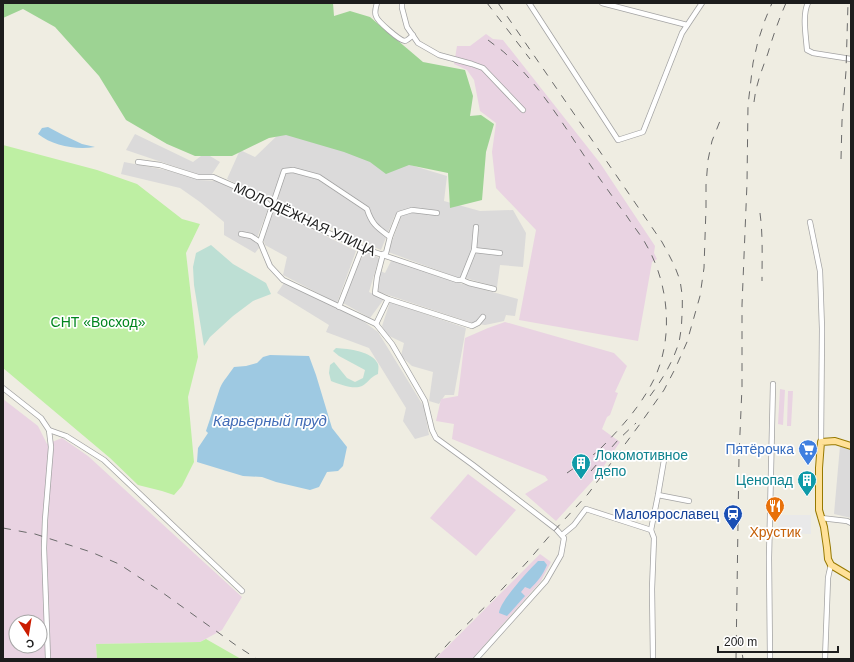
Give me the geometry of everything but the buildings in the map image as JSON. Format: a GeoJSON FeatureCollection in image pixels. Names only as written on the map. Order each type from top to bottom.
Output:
{"type":"FeatureCollection","features":[{"type":"Feature","properties":{"kind":"main road"},"geometry":{"type":"LineString","coordinates":[[851,446],[835,441],[821,442],[818,468],[819,510],[826,538],[828,559],[831,565],[851,577]]}},
{"type":"Feature","properties":{"kind":"street"},"geometry":{"type":"LineString","coordinates":[[377,3],[375,12],[376,18],[395,35],[403,41],[413,35]]}},
{"type":"Feature","properties":{"kind":"street"},"geometry":{"type":"LineString","coordinates":[[402,3],[407,27],[418,43],[439,55],[483,68],[523,110]]}},
{"type":"Feature","properties":{"kind":"street"},"geometry":{"type":"LineString","coordinates":[[529,3],[618,140],[644,132],[682,33],[702,3]]}},
{"type":"Feature","properties":{"kind":"street"},"geometry":{"type":"LineString","coordinates":[[602,3],[687,24]]}},
{"type":"Feature","properties":{"kind":"street"},"geometry":{"type":"LineString","coordinates":[[808,3],[805,21],[807,50],[813,53],[851,59]]}},
{"type":"Feature","properties":{"kind":"street","name":"МОЛОДЁЖНАЯ УЛИЦА"},"geometry":{"type":"LineString","coordinates":[[138,162],[160,165],[198,177],[213,177],[261,198],[271,207],[362,248],[457,280],[494,289]]}},
{"type":"Feature","properties":{"kind":"street"},"geometry":{"type":"LineString","coordinates":[[260,242],[284,171],[293,170],[320,177],[367,209],[374,224],[390,237]]}},
{"type":"Feature","properties":{"kind":"street"},"geometry":{"type":"LineString","coordinates":[[437,213],[412,210],[399,214],[390,237],[386,253],[383,254],[375,292],[388,299],[472,326],[478,323],[483,317]]}},
{"type":"Feature","properties":{"kind":"street"},"geometry":{"type":"LineString","coordinates":[[810,222],[820,271],[822,337],[821,442]]}},
{"type":"Feature","properties":{"kind":"street"},"geometry":{"type":"LineString","coordinates":[[462,280],[474,250],[476,227]]}},
{"type":"Feature","properties":{"kind":"street"},"geometry":{"type":"LineString","coordinates":[[241,234],[251,236],[260,242],[270,266],[283,280],[376,324],[392,344],[425,401],[432,430],[436,438],[479,469],[556,529],[564,538],[561,555],[546,581],[476,659]]}},
{"type":"Feature","properties":{"kind":"street"},"geometry":{"type":"LineString","coordinates":[[339,307],[362,248]]}},
{"type":"Feature","properties":{"kind":"street"},"geometry":{"type":"LineString","coordinates":[[474,250],[500,253]]}},
{"type":"Feature","properties":{"kind":"street"},"geometry":{"type":"LineString","coordinates":[[376,324],[388,299]]}},
{"type":"Feature","properties":{"kind":"street"},"geometry":{"type":"LineString","coordinates":[[770,659],[769,558],[773,384]]}},
{"type":"Feature","properties":{"kind":"street"},"geometry":{"type":"LineString","coordinates":[[3,388],[41,418],[49,430],[51,447],[44,548],[48,659]]}},
{"type":"Feature","properties":{"kind":"street"},"geometry":{"type":"LineString","coordinates":[[49,430],[66,436],[104,460],[242,591]]}},
{"type":"Feature","properties":{"kind":"street"},"geometry":{"type":"LineString","coordinates":[[653,659],[652,589],[654,538],[651,530],[664,460]]}},
{"type":"Feature","properties":{"kind":"street"},"geometry":{"type":"LineString","coordinates":[[658,495],[689,501]]}},
{"type":"Feature","properties":{"kind":"street"},"geometry":{"type":"LineString","coordinates":[[562,535],[574,525],[586,508],[651,530]]}},
{"type":"Feature","properties":{"kind":"street"},"geometry":{"type":"LineString","coordinates":[[821,518],[847,521],[851,523]]}},
{"type":"Feature","properties":{"kind":"street"},"geometry":{"type":"LineString","coordinates":[[825,659],[828,578],[831,565]]}},
{"type":"Feature","properties":{"kind":"shaded area"},"geometry":{"type":"Polygon","coordinates":[[[486,34],[493,39],[503,40],[600,163],[655,246],[654,253],[657,259],[652,262],[638,341],[519,320],[536,230],[496,188],[492,152],[496,123],[480,111],[474,80],[467,70],[454,64],[457,46],[470,46],[486,34]]]}},
{"type":"Feature","properties":{"kind":"shaded area"},"geometry":{"type":"Polygon","coordinates":[[[283,130],[351,147],[447,176],[444,201],[480,211],[513,210],[526,233],[523,267],[500,265],[497,287],[456,277],[388,252],[401,217],[395,215],[381,250],[277,204],[227,179],[240,150],[255,157],[283,130]]]}},
{"type":"Feature","properties":{"kind":"shaded area"},"geometry":{"type":"Polygon","coordinates":[[[135,134],[193,162],[205,153],[220,162],[212,174],[197,174],[126,150],[135,134]]]}},
{"type":"Feature","properties":{"kind":"shaded area"},"geometry":{"type":"Polygon","coordinates":[[[124,162],[166,170],[200,180],[217,181],[258,200],[268,209],[257,238],[259,248],[255,253],[224,235],[224,222],[180,188],[121,174],[124,162]]]}},
{"type":"Feature","properties":{"kind":"shaded area"},"geometry":{"type":"Polygon","coordinates":[[[274,210],[356,251],[337,303],[283,275],[287,257],[265,245],[263,238],[274,210]]]}},
{"type":"Feature","properties":{"kind":"shaded area"},"geometry":{"type":"Polygon","coordinates":[[[211,245],[233,264],[266,283],[271,294],[253,301],[233,316],[210,337],[204,346],[194,285],[193,267],[196,253],[211,245]]]}},
{"type":"Feature","properties":{"kind":"shaded area"},"geometry":{"type":"Polygon","coordinates":[[[366,251],[379,258],[369,292],[384,299],[370,318],[343,303],[358,264],[366,251]]]}},
{"type":"Feature","properties":{"kind":"shaded area"},"geometry":{"type":"Polygon","coordinates":[[[392,259],[459,283],[518,299],[515,316],[506,315],[504,321],[485,325],[472,323],[376,291],[380,271],[385,273],[392,259]]]}},
{"type":"Feature","properties":{"kind":"shaded area"},"geometry":{"type":"Polygon","coordinates":[[[284,283],[356,316],[378,332],[424,407],[429,435],[415,439],[403,421],[406,408],[369,348],[326,332],[329,325],[277,293],[284,283]]]}},
{"type":"Feature","properties":{"kind":"shaded area"},"geometry":{"type":"Polygon","coordinates":[[[390,302],[466,328],[454,395],[445,395],[439,404],[429,401],[433,372],[412,366],[401,356],[404,343],[387,335],[382,326],[390,302]]]}},
{"type":"Feature","properties":{"kind":"shaded area"},"geometry":{"type":"Polygon","coordinates":[[[505,322],[614,353],[627,366],[615,392],[618,393],[610,415],[607,417],[602,429],[620,442],[597,476],[556,521],[525,494],[548,480],[545,476],[452,439],[454,424],[436,421],[441,399],[458,396],[465,338],[505,322]]]}},
{"type":"Feature","properties":{"kind":"shaded area"},"geometry":{"type":"Polygon","coordinates":[[[336,348],[366,353],[371,356],[378,364],[378,374],[359,387],[346,386],[331,381],[329,373],[330,365],[334,362],[347,378],[355,382],[363,378],[365,370],[339,356],[333,351],[336,348]]]}},
{"type":"Feature","properties":{"kind":"shaded area"},"geometry":{"type":"Polygon","coordinates":[[[780,389],[785,390],[783,425],[778,424],[780,389]]]}},
{"type":"Feature","properties":{"kind":"shaded area"},"geometry":{"type":"Polygon","coordinates":[[[788,391],[793,391],[791,426],[787,426],[788,391]]]}},
{"type":"Feature","properties":{"kind":"shaded area"},"geometry":{"type":"Polygon","coordinates":[[[3,399],[38,426],[47,444],[62,438],[88,456],[242,597],[222,630],[200,642],[96,644],[97,659],[3,659],[3,399]]]}},
{"type":"Feature","properties":{"kind":"shaded area"},"geometry":{"type":"Polygon","coordinates":[[[840,446],[851,450],[851,518],[834,514],[840,446]]]}},
{"type":"Feature","properties":{"kind":"shaded area"},"geometry":{"type":"Polygon","coordinates":[[[468,474],[516,510],[476,556],[430,518],[468,474]]]}},
{"type":"Feature","properties":{"kind":"shaded area"},"geometry":{"type":"Polygon","coordinates":[[[778,515],[811,515],[811,534],[777,533],[778,515]]]}},
{"type":"Feature","properties":{"kind":"shaded area"},"geometry":{"type":"Polygon","coordinates":[[[540,554],[551,562],[541,581],[472,659],[435,659],[540,554]]]}},
{"type":"Feature","properties":{"kind":"green space"},"geometry":{"type":"Polygon","coordinates":[[[3,3],[333,3],[334,16],[350,11],[370,17],[423,62],[465,70],[473,96],[470,116],[481,115],[494,124],[486,152],[482,200],[450,208],[448,173],[409,165],[386,174],[370,162],[344,152],[286,135],[269,138],[232,156],[195,156],[167,144],[126,120],[99,76],[55,27],[23,9],[3,18],[3,3]]]}},
{"type":"Feature","properties":{"kind":"green space","name":"СНТ «Восход»"},"geometry":{"type":"Polygon","coordinates":[[[3,145],[97,170],[137,184],[182,219],[200,224],[186,253],[198,357],[188,397],[194,462],[182,486],[174,495],[138,485],[110,458],[3,368],[3,145]]]}},
{"type":"Feature","properties":{"kind":"green space"},"geometry":{"type":"Polygon","coordinates":[[[206,639],[241,659],[97,659],[96,644],[200,642],[206,639]]]}},
{"type":"Feature","properties":{"kind":"water"},"geometry":{"type":"Polygon","coordinates":[[[48,127],[82,144],[95,147],[80,148],[51,142],[38,134],[42,128],[48,127]]]}},
{"type":"Feature","properties":{"kind":"water","name":"Карьерный пруд"},"geometry":{"type":"Polygon","coordinates":[[[270,355],[309,356],[332,428],[347,447],[343,466],[338,471],[327,472],[319,487],[310,490],[262,477],[243,476],[197,462],[198,448],[208,433],[206,431],[220,388],[225,380],[234,367],[257,363],[263,357],[270,355]]]}},
{"type":"Feature","properties":{"kind":"water"},"geometry":{"type":"Polygon","coordinates":[[[538,561],[544,561],[547,565],[540,578],[530,589],[525,587],[521,592],[525,596],[507,616],[499,613],[509,594],[538,561]]]}},
{"type":"Feature","properties":{"kind":"railway"},"geometry":{"type":"LineString","coordinates":[[487,3],[530,59]]}},
{"type":"Feature","properties":{"kind":"railway"},"geometry":{"type":"LineString","coordinates":[[498,3],[662,242],[680,281],[682,293],[682,324],[679,342],[674,357],[659,384],[650,396]]}},
{"type":"Feature","properties":{"kind":"railway"},"geometry":{"type":"LineString","coordinates":[[736,659],[739,456],[742,387],[742,305],[747,183],[748,105],[753,63],[758,41],[772,3]]}},
{"type":"Feature","properties":{"kind":"railway"},"geometry":{"type":"LineString","coordinates":[[754,102],[756,89],[776,28],[786,3]]}},
{"type":"Feature","properties":{"kind":"railway"},"geometry":{"type":"LineString","coordinates":[[841,159],[848,3]]}},
{"type":"Feature","properties":{"kind":"railway"},"geometry":{"type":"LineString","coordinates":[[488,40],[505,53],[531,80],[542,94],[643,239],[661,281],[665,298],[666,334],[658,369],[651,385],[633,412],[596,453]]}},
{"type":"Feature","properties":{"kind":"railway"},"geometry":{"type":"LineString","coordinates":[[434,659],[493,599],[588,494],[664,390],[687,342],[700,296],[704,268],[708,160],[712,141],[720,121]]}},
{"type":"Feature","properties":{"kind":"railway"},"geometry":{"type":"LineString","coordinates":[[760,213],[762,238],[762,281]]}},
{"type":"Feature","properties":{"kind":"railway"},"geometry":{"type":"LineString","coordinates":[[591,471],[618,440],[636,423]]}},
{"type":"Feature","properties":{"kind":"railway"},"geometry":{"type":"LineString","coordinates":[[567,473],[600,450]]}},
{"type":"Feature","properties":{"kind":"railway"},"geometry":{"type":"LineString","coordinates":[[3,528],[35,534],[91,552],[119,564],[257,659]]}},
{"type":"Feature","properties":{"kind":"railway"},"geometry":{"type":"LineString","coordinates":[[740,639],[743,659]]}},
{"type":"Feature","properties":{"kind":"place","name":"Пятёрочка"},"geometry":{"type":"Point","coordinates":[808,466]}},
{"type":"Feature","properties":{"kind":"place","name":"Локомотивное депо"},"geometry":{"type":"Point","coordinates":[581,480]}},
{"type":"Feature","properties":{"kind":"place","name":"Ценопад"},"geometry":{"type":"Point","coordinates":[807,497]}},
{"type":"Feature","properties":{"kind":"place","name":"Хрустик"},"geometry":{"type":"Point","coordinates":[775,523]}},
{"type":"Feature","properties":{"kind":"place","name":"Малоярославец"},"geometry":{"type":"Point","coordinates":[733,531]}}]}
